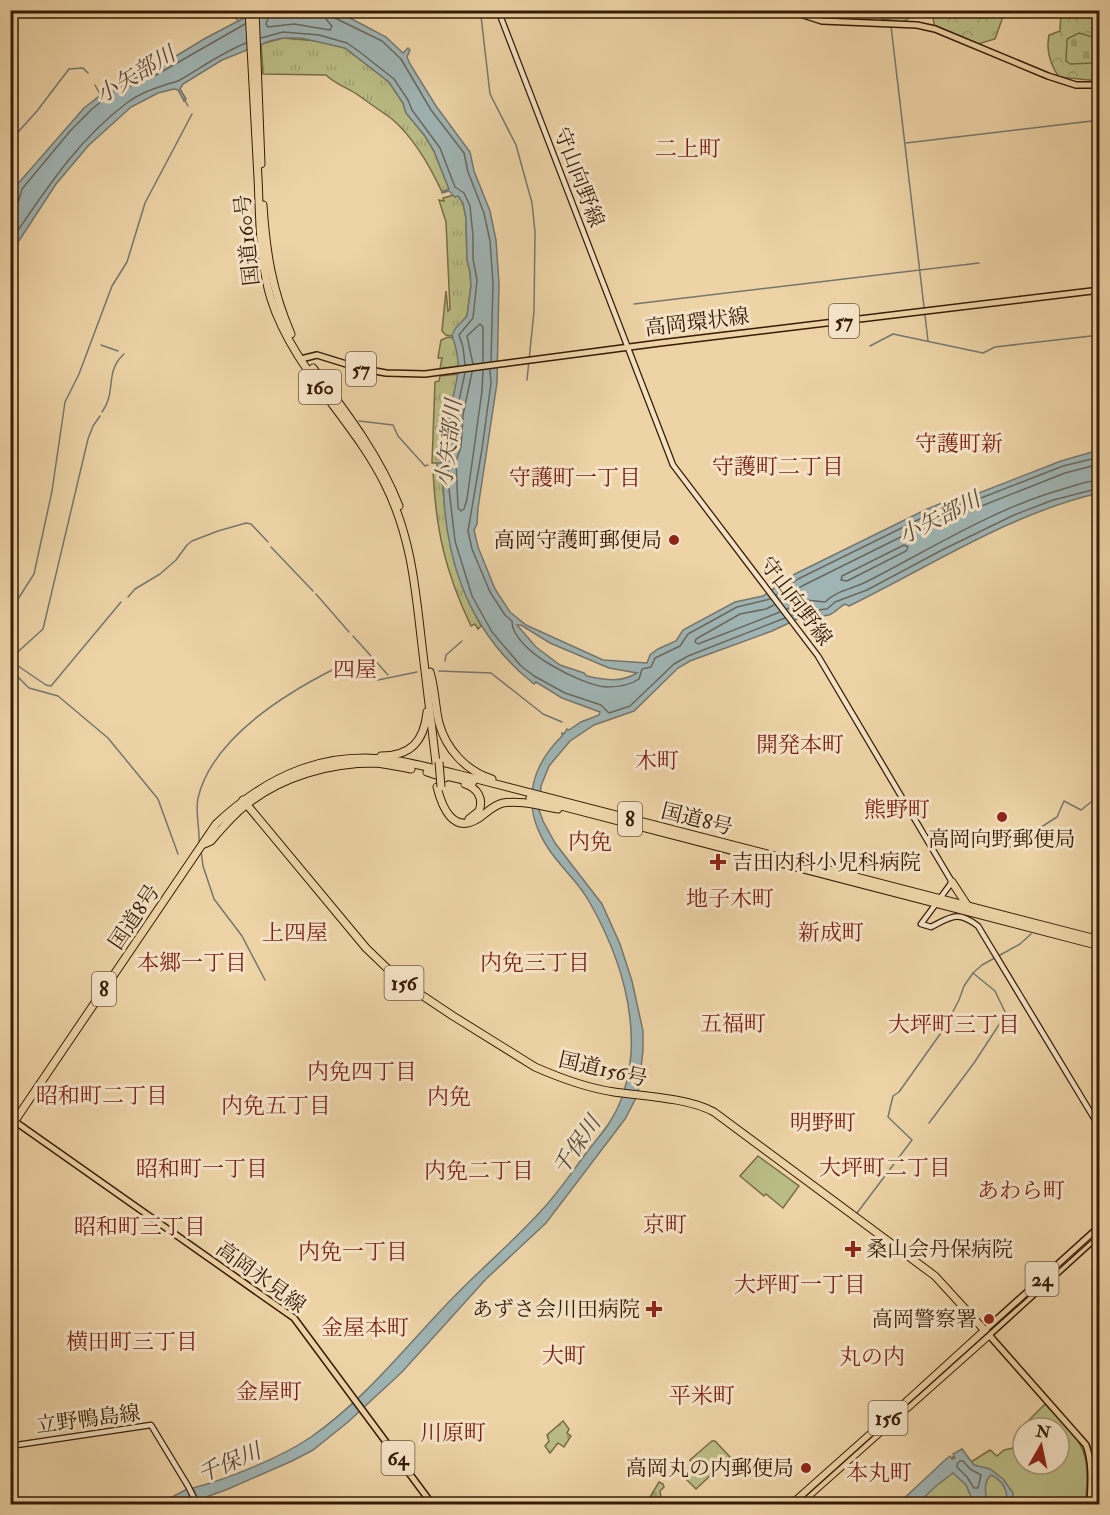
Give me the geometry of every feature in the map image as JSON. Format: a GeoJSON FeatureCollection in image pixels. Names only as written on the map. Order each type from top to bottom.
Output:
{"type":"FeatureCollection","features":[{"type":"Feature","properties":{"kind":"highway","name":"160"},"geometry":{"type":"LineString","coordinates":[[249,10],[256,91]]}},
{"type":"Feature","properties":{"kind":"highway","name":"160"},"geometry":{"type":"LineString","coordinates":[[255,10],[256,91]]}},
{"type":"Feature","properties":{"kind":"highway","name":"国道160号"},"geometry":{"type":"LineString","coordinates":[[256,91],[262,192],[269,266],[274,290],[303,358],[370,447],[384,470],[399,505],[411,539],[419,580],[427,672]]}},
{"type":"Feature","properties":{"kind":"highway","name":"160"},"geometry":{"type":"LineString","coordinates":[[427,672],[442,806],[452,819],[459,822],[473,821],[499,804],[511,802],[566,807],[593,814]]}},
{"type":"Feature","properties":{"kind":"highway","name":"160"},"geometry":{"type":"LineString","coordinates":[[316,764],[334,758],[394,756],[411,748],[419,738],[426,720],[427,672]]}},
{"type":"Feature","properties":{"kind":"highway","name":"160"},"geometry":{"type":"LineString","coordinates":[[427,672],[439,723],[449,746],[472,770],[510,788]]}},
{"type":"Feature","properties":{"kind":"highway","name":"国道8号"},"geometry":{"type":"LineString","coordinates":[[12,1123],[202,847],[211,841],[245,802],[274,779],[316,764],[357,758],[397,761],[461,775],[510,788],[566,807],[581,806],[1100,946]]}},
{"type":"Feature","properties":{"kind":"highway","name":"国道8号"},"geometry":{"type":"LineString","coordinates":[[245,802],[286,781],[321,769],[378,763],[510,788]]}},
{"type":"Feature","properties":{"kind":"highway","name":"160"},"geometry":{"type":"LineString","coordinates":[[427,772],[471,786],[480,795],[479,811],[470,819],[456,816],[447,807],[439,787]]}},
{"type":"Feature","properties":{"kind":"highway","name":"国道156号"},"geometry":{"type":"LineString","coordinates":[[245,802],[366,948],[402,982],[535,1067],[574,1083],[697,1105],[714,1112],[935,1276],[986,1333]]}},
{"type":"Feature","properties":{"kind":"highway","name":"国道8号"},"geometry":{"type":"LineString","coordinates":[[593,814],[938,901],[967,905],[1100,940]]}},
{"type":"Feature","properties":{"kind":"highway"},"geometry":{"type":"LineString","coordinates":[[952,882],[967,905]]}},
{"type":"Feature","properties":{"kind":"highway","name":"156"},"geometry":{"type":"LineString","coordinates":[[792,1504],[986,1333]]}},
{"type":"Feature","properties":{"kind":"highway","name":"156"},"geometry":{"type":"LineString","coordinates":[[799,1504],[986,1333]]}},
{"type":"Feature","properties":{"kind":"main road","name":"守山向野線"},"geometry":{"type":"LineString","coordinates":[[498,10],[673,465],[831,676],[952,882]]}},
{"type":"Feature","properties":{"kind":"main road"},"geometry":{"type":"LineString","coordinates":[[788,10],[822,21],[916,25],[935,29],[1048,76],[1076,85],[1100,85]]}},
{"type":"Feature","properties":{"kind":"main road","name":"高岡環状線"},"geometry":{"type":"LineString","coordinates":[[303,358],[317,355],[359,368],[386,373],[424,374],[1100,290]]}},
{"type":"Feature","properties":{"kind":"main road"},"geometry":{"type":"LineString","coordinates":[[952,882],[921,924],[931,927],[949,917],[956,917],[971,921],[978,926],[1100,1128]]}},
{"type":"Feature","properties":{"kind":"main road","name":"高岡氷見線"},"geometry":{"type":"LineString","coordinates":[[12,1123],[294,1318],[432,1504]]}},
{"type":"Feature","properties":{"kind":"main road","name":"24"},"geometry":{"type":"LineString","coordinates":[[986,1333],[1100,1226]]}},
{"type":"Feature","properties":{"kind":"main road","name":"24"},"geometry":{"type":"LineString","coordinates":[[986,1333],[1100,1234]]}},
{"type":"Feature","properties":{"kind":"main road"},"geometry":{"type":"LineString","coordinates":[[986,1333],[1086,1445],[1090,1455],[1091,1469],[1090,1504]]}},
{"type":"Feature","properties":{"kind":"main road","name":"立野鴨島線"},"geometry":{"type":"LineString","coordinates":[[10,1446],[151,1425],[189,1487],[196,1503]]}},
{"type":"Feature","properties":{"kind":"green space"},"geometry":{"type":"Polygon","coordinates":[[[877,10],[1005,11],[995,39],[978,44],[934,25],[933,16],[918,12],[903,22],[882,19],[876,15],[877,10]]]}},
{"type":"Feature","properties":{"kind":"green space"},"geometry":{"type":"Polygon","coordinates":[[[1061,11],[1099,11],[1099,81],[1059,77],[1056,72],[1051,62],[1048,41],[1049,35],[1060,31],[1061,11]]]}},
{"type":"Feature","properties":{"kind":"green space"},"geometry":{"type":"Polygon","coordinates":[[[1079,33],[1099,39],[1099,55],[1092,63],[1070,64],[1066,61],[1067,39],[1079,33]]]}},
{"type":"Feature","properties":{"kind":"green space"},"geometry":{"type":"Polygon","coordinates":[[[283,38],[318,41],[345,48],[389,82],[403,103],[406,113],[434,151],[449,189],[442,192],[421,153],[392,119],[326,75],[263,74],[261,44],[283,38]]]}},
{"type":"Feature","properties":{"kind":"green space"},"geometry":{"type":"Polygon","coordinates":[[[454,195],[455,197],[458,195],[463,203],[466,218],[467,260],[471,286],[467,316],[452,336],[442,331],[446,291],[448,311],[450,309],[446,222],[439,200],[444,201],[443,198],[454,195]]]}},
{"type":"Feature","properties":{"kind":"green space"},"geometry":{"type":"Polygon","coordinates":[[[448,337],[453,338],[457,348],[459,366],[440,369],[442,358],[438,358],[441,340],[448,337]]]}},
{"type":"Feature","properties":{"kind":"green space"},"geometry":{"type":"Polygon","coordinates":[[[459,374],[442,463],[432,463],[435,382],[439,381],[440,376],[459,374]]]}},
{"type":"Feature","properties":{"kind":"green space"},"geometry":{"type":"Polygon","coordinates":[[[437,467],[443,467],[447,530],[451,549],[464,588],[481,626],[478,629],[475,624],[471,626],[462,606],[443,550],[434,493],[433,471],[437,471],[437,467]]]}},
{"type":"Feature","properties":{"kind":"green space"},"geometry":{"type":"Polygon","coordinates":[[[758,1156],[799,1186],[783,1208],[740,1176],[758,1156]]]}},
{"type":"Feature","properties":{"kind":"green space"},"geometry":{"type":"Polygon","coordinates":[[[1045,1404],[1057,1416],[1033,1416],[1045,1404]]]}},
{"type":"Feature","properties":{"kind":"green space"},"geometry":{"type":"Polygon","coordinates":[[[563,1421],[569,1429],[567,1433],[571,1436],[564,1447],[558,1443],[550,1453],[545,1446],[549,1441],[547,1435],[563,1421]]]}},
{"type":"Feature","properties":{"kind":"green space"},"geometry":{"type":"Polygon","coordinates":[[[1071,1431],[1085,1457],[1086,1504],[898,1504],[962,1449],[971,1462],[990,1450],[997,1456],[1004,1450],[1011,1449],[1011,1476],[1071,1476],[1071,1431]]]}},
{"type":"Feature","properties":{"kind":"green space"},"geometry":{"type":"Polygon","coordinates":[[[712,1441],[715,1441],[730,1457],[696,1489],[683,1476],[693,1463],[690,1460],[712,1441]]]}},
{"type":"Feature","properties":{"kind":"green space"},"geometry":{"type":"Polygon","coordinates":[[[659,1482],[664,1487],[660,1491],[661,1497],[669,1504],[649,1504],[647,1502],[659,1482]]]}},
{"type":"Feature","properties":{"kind":"water","name":"小矢部川"},"geometry":{"type":"Polygon","coordinates":[[[264,11],[332,11],[343,15],[346,13],[348,17],[386,37],[403,53],[408,48],[410,50],[407,57],[410,64],[436,106],[470,152],[474,171],[490,211],[496,240],[499,283],[497,383],[477,524],[474,530],[478,547],[495,589],[510,612],[526,625],[603,660],[647,663],[650,655],[676,641],[683,630],[735,602],[763,596],[795,574],[942,503],[979,493],[1061,461],[1099,450],[1099,493],[1066,502],[1002,527],[849,606],[845,604],[829,615],[815,618],[810,613],[772,631],[690,661],[678,668],[634,711],[594,725],[570,741],[549,766],[541,786],[539,810],[555,843],[602,904],[620,944],[632,981],[643,1031],[638,1094],[625,1119],[546,1223],[486,1279],[402,1372],[348,1422],[313,1450],[292,1461],[198,1500],[193,1488],[270,1460],[311,1437],[348,1408],[458,1293],[530,1223],[559,1190],[611,1120],[625,1088],[631,1054],[630,1015],[626,995],[608,939],[586,895],[553,855],[539,833],[532,803],[532,789],[536,775],[562,733],[599,715],[600,712],[562,698],[536,682],[534,684],[510,662],[491,639],[475,614],[462,587],[453,559],[447,529],[443,467],[437,467],[437,463],[442,463],[446,447],[458,374],[458,357],[452,335],[467,316],[471,286],[467,260],[466,218],[463,203],[458,196],[455,197],[449,191],[442,193],[449,189],[434,151],[406,113],[403,103],[389,82],[345,48],[301,38],[270,41],[222,60],[183,84],[180,89],[186,99],[184,101],[178,90],[158,93],[131,107],[88,146],[56,184],[11,253],[11,206],[15,187],[84,108],[115,84],[126,82],[153,70],[242,19],[264,11]],[[517,625],[536,647],[560,665],[587,676],[607,679],[625,678],[637,673],[609,668],[550,643],[521,625],[517,625]]]}},
{"type":"Feature","properties":{"kind":"water"},"geometry":{"type":"Polygon","coordinates":[[[962,1449],[974,1465],[990,1469],[1003,1479],[1013,1493],[1012,1504],[1006,1504],[1007,1495],[1004,1487],[991,1475],[985,1490],[991,1504],[974,1504],[966,1485],[953,1473],[917,1504],[898,1504],[944,1461],[950,1456],[952,1459],[955,1458],[953,1454],[962,1449]]]}},
{"type":"Feature","properties":{"kind":"water"},"geometry":{"type":"Polygon","coordinates":[[[187,1489],[192,1502],[159,1504],[187,1489]]]}},
{"type":"Feature","properties":{"kind":"waterway"},"geometry":{"type":"LineString","coordinates":[[226,10],[239,21]]}},
{"type":"Feature","properties":{"kind":"waterway"},"geometry":{"type":"LineString","coordinates":[[478,10],[481,16],[490,94],[516,145],[532,203],[535,232],[534,311],[527,380]]}},
{"type":"Feature","properties":{"kind":"waterway"},"geometry":{"type":"LineString","coordinates":[[891,26],[928,341]]}},
{"type":"Feature","properties":{"kind":"waterway"},"geometry":{"type":"LineString","coordinates":[[10,141],[37,111],[69,69],[83,68],[88,73]]}},
{"type":"Feature","properties":{"kind":"waterway","name":"小矢部川"},"geometry":{"type":"LineString","coordinates":[[95,85],[100,94]]}},
{"type":"Feature","properties":{"kind":"waterway"},"geometry":{"type":"LineString","coordinates":[[184,99],[188,106]]}},
{"type":"Feature","properties":{"kind":"waterway"},"geometry":{"type":"LineString","coordinates":[[10,605],[18,599],[34,574],[52,491],[65,402],[79,374],[112,286],[127,262],[145,203],[192,114]]}},
{"type":"Feature","properties":{"kind":"waterway"},"geometry":{"type":"LineString","coordinates":[[906,143],[1100,120]]}},
{"type":"Feature","properties":{"kind":"waterway"},"geometry":{"type":"LineString","coordinates":[[634,304],[979,263]]}},
{"type":"Feature","properties":{"kind":"waterway"},"geometry":{"type":"LineString","coordinates":[[870,346],[893,334],[983,353],[995,347],[1100,335]]}},
{"type":"Feature","properties":{"kind":"waterway"},"geometry":{"type":"LineString","coordinates":[[101,345],[118,351]]}},
{"type":"Feature","properties":{"kind":"waterway"},"geometry":{"type":"LineString","coordinates":[[102,412],[109,397],[114,368],[124,354]]}},
{"type":"Feature","properties":{"kind":"waterway"},"geometry":{"type":"LineString","coordinates":[[10,659],[43,629],[88,439],[100,416]]}},
{"type":"Feature","properties":{"kind":"waterway","name":"小矢部川"},"geometry":{"type":"LineString","coordinates":[[359,421],[393,425],[398,436],[425,466],[428,465]]}},
{"type":"Feature","properties":{"kind":"waterway"},"geometry":{"type":"LineString","coordinates":[[128,597],[135,589],[160,574],[192,541],[246,523],[251,524],[268,542]]}},
{"type":"Feature","properties":{"kind":"waterway"},"geometry":{"type":"LineString","coordinates":[[271,547],[313,591]]}},
{"type":"Feature","properties":{"kind":"waterway"},"geometry":{"type":"LineString","coordinates":[[316,594],[349,632]]}},
{"type":"Feature","properties":{"kind":"waterway"},"geometry":{"type":"LineString","coordinates":[[10,666],[18,666],[51,686],[121,602]]}},
{"type":"Feature","properties":{"kind":"waterway"},"geometry":{"type":"LineString","coordinates":[[353,636],[388,675]]}},
{"type":"Feature","properties":{"kind":"waterway"},"geometry":{"type":"LineString","coordinates":[[445,661],[446,655],[462,641]]}},
{"type":"Feature","properties":{"kind":"waterway"},"geometry":{"type":"LineString","coordinates":[[199,844],[197,803],[206,777],[218,757],[252,721],[293,692],[334,669],[346,669],[378,680],[417,672]]}},
{"type":"Feature","properties":{"kind":"waterway"},"geometry":{"type":"LineString","coordinates":[[439,671],[491,673],[543,714],[562,722]]}},
{"type":"Feature","properties":{"kind":"waterway"},"geometry":{"type":"LineString","coordinates":[[10,674],[18,677],[29,688],[58,696],[108,738],[158,799],[178,854]]}},
{"type":"Feature","properties":{"kind":"waterway"},"geometry":{"type":"LineString","coordinates":[[1005,850],[1057,817],[1064,801],[1081,810],[1100,795]]}},
{"type":"Feature","properties":{"kind":"waterway"},"geometry":{"type":"LineString","coordinates":[[201,851],[203,866],[214,899],[242,936],[265,980]]}},
{"type":"Feature","properties":{"kind":"waterway"},"geometry":{"type":"LineString","coordinates":[[857,1213],[912,1140],[888,1117],[893,1096],[899,1092],[943,1030],[964,986],[973,973],[982,965],[1020,944],[1031,934]]}},
{"type":"Feature","properties":{"kind":"waterway"},"geometry":{"type":"LineString","coordinates":[[929,1123],[974,1063],[1006,1014],[995,991],[973,973]]}},
{"type":"Feature","properties":{"kind":"tram line"},"geometry":{"type":"LineString","coordinates":[[797,1504],[1100,1232]]}},
{"type":"Feature","properties":{"kind":"place","name":"高岡守護町郵便局"},"geometry":{"type":"Point","coordinates":[674,540]}},
{"type":"Feature","properties":{"kind":"place","name":"高岡向野郵便局"},"geometry":{"type":"Point","coordinates":[1002,817]}},
{"type":"Feature","properties":{"kind":"place","name":"吉田内科小児科病院"},"geometry":{"type":"Point","coordinates":[718,862]}},
{"type":"Feature","properties":{"kind":"place","name":"桑山会丹保病院"},"geometry":{"type":"Point","coordinates":[853,1249]}},
{"type":"Feature","properties":{"kind":"place","name":"あずさ会川田病院"},"geometry":{"type":"Point","coordinates":[654,1309]}},
{"type":"Feature","properties":{"kind":"place","name":"高岡警察署"},"geometry":{"type":"Point","coordinates":[989,1319]}},
{"type":"Feature","properties":{"kind":"place","name":"高岡丸の内郵便局"},"geometry":{"type":"Point","coordinates":[806,1468]}},
{"type":"Feature","properties":{"kind":"district","name":"二上町"},"geometry":{"type":"Point","coordinates":[688,148]}},
{"type":"Feature","properties":{"kind":"district","name":"守護町新"},"geometry":{"type":"Point","coordinates":[959,443]}},
{"type":"Feature","properties":{"kind":"district","name":"守護町二丁目"},"geometry":{"type":"Point","coordinates":[778,466]}},
{"type":"Feature","properties":{"kind":"district","name":"守護町一丁目"},"geometry":{"type":"Point","coordinates":[575,477]}},
{"type":"Feature","properties":{"kind":"district","name":"四屋"},"geometry":{"type":"Point","coordinates":[355,669]}},
{"type":"Feature","properties":{"kind":"district","name":"開発本町"},"geometry":{"type":"Point","coordinates":[800,744]}},
{"type":"Feature","properties":{"kind":"district","name":"木町"},"geometry":{"type":"Point","coordinates":[657,760]}},
{"type":"Feature","properties":{"kind":"district","name":"熊野町"},"geometry":{"type":"Point","coordinates":[897,809]}},
{"type":"Feature","properties":{"kind":"district","name":"内免"},"geometry":{"type":"Point","coordinates":[590,841]}},
{"type":"Feature","properties":{"kind":"district","name":"地子木町"},"geometry":{"type":"Point","coordinates":[730,898]}},
{"type":"Feature","properties":{"kind":"district","name":"上四屋"},"geometry":{"type":"Point","coordinates":[295,932]}},
{"type":"Feature","properties":{"kind":"district","name":"新成町"},"geometry":{"type":"Point","coordinates":[831,932]}},
{"type":"Feature","properties":{"kind":"district","name":"本郷一丁目"},"geometry":{"type":"Point","coordinates":[192,962]}},
{"type":"Feature","properties":{"kind":"district","name":"内免三丁目"},"geometry":{"type":"Point","coordinates":[535,962]}},
{"type":"Feature","properties":{"kind":"district","name":"五福町"},"geometry":{"type":"Point","coordinates":[733,1023]}},
{"type":"Feature","properties":{"kind":"district","name":"大坪町三丁目"},"geometry":{"type":"Point","coordinates":[954,1024]}},
{"type":"Feature","properties":{"kind":"district","name":"内免四丁目"},"geometry":{"type":"Point","coordinates":[362,1071]}},
{"type":"Feature","properties":{"kind":"district","name":"昭和町二丁目"},"geometry":{"type":"Point","coordinates":[102,1095]}},
{"type":"Feature","properties":{"kind":"district","name":"内免"},"geometry":{"type":"Point","coordinates":[449,1096]}},
{"type":"Feature","properties":{"kind":"district","name":"内免五丁目"},"geometry":{"type":"Point","coordinates":[276,1105]}},
{"type":"Feature","properties":{"kind":"district","name":"明野町"},"geometry":{"type":"Point","coordinates":[823,1122]}},
{"type":"Feature","properties":{"kind":"district","name":"大坪町二丁目"},"geometry":{"type":"Point","coordinates":[885,1167]}},
{"type":"Feature","properties":{"kind":"district","name":"昭和町一丁目"},"geometry":{"type":"Point","coordinates":[202,1168]}},
{"type":"Feature","properties":{"kind":"district","name":"内免二丁目"},"geometry":{"type":"Point","coordinates":[479,1170]}},
{"type":"Feature","properties":{"kind":"district","name":"あわら町"},"geometry":{"type":"Point","coordinates":[1021,1190]}},
{"type":"Feature","properties":{"kind":"district","name":"京町"},"geometry":{"type":"Point","coordinates":[665,1224]}},
{"type":"Feature","properties":{"kind":"district","name":"昭和町三丁目"},"geometry":{"type":"Point","coordinates":[140,1226]}},
{"type":"Feature","properties":{"kind":"district","name":"内免一丁目"},"geometry":{"type":"Point","coordinates":[353,1251]}},
{"type":"Feature","properties":{"kind":"district","name":"大坪町一丁目"},"geometry":{"type":"Point","coordinates":[800,1284]}},
{"type":"Feature","properties":{"kind":"district","name":"金屋本町"},"geometry":{"type":"Point","coordinates":[365,1327]}},
{"type":"Feature","properties":{"kind":"district","name":"横田町三丁目"},"geometry":{"type":"Point","coordinates":[132,1341]}},
{"type":"Feature","properties":{"kind":"district","name":"大町"},"geometry":{"type":"Point","coordinates":[564,1355]}},
{"type":"Feature","properties":{"kind":"district","name":"丸の内"},"geometry":{"type":"Point","coordinates":[872,1356]}},
{"type":"Feature","properties":{"kind":"district","name":"金屋町"},"geometry":{"type":"Point","coordinates":[269,1391]}},
{"type":"Feature","properties":{"kind":"district","name":"平米町"},"geometry":{"type":"Point","coordinates":[702,1395]}},
{"type":"Feature","properties":{"kind":"district","name":"川原町"},"geometry":{"type":"Point","coordinates":[453,1432]}},
{"type":"Feature","properties":{"kind":"district","name":"本丸町"},"geometry":{"type":"Point","coordinates":[879,1472]}},
{"type":"Feature","properties":{"kind":"water label","name":"千保川"},"geometry":{"type":"Point","coordinates":[576,1145]}},
{"type":"Feature","properties":{"kind":"water label","name":"千保川"},"geometry":{"type":"Point","coordinates":[229,1462]}}]}
